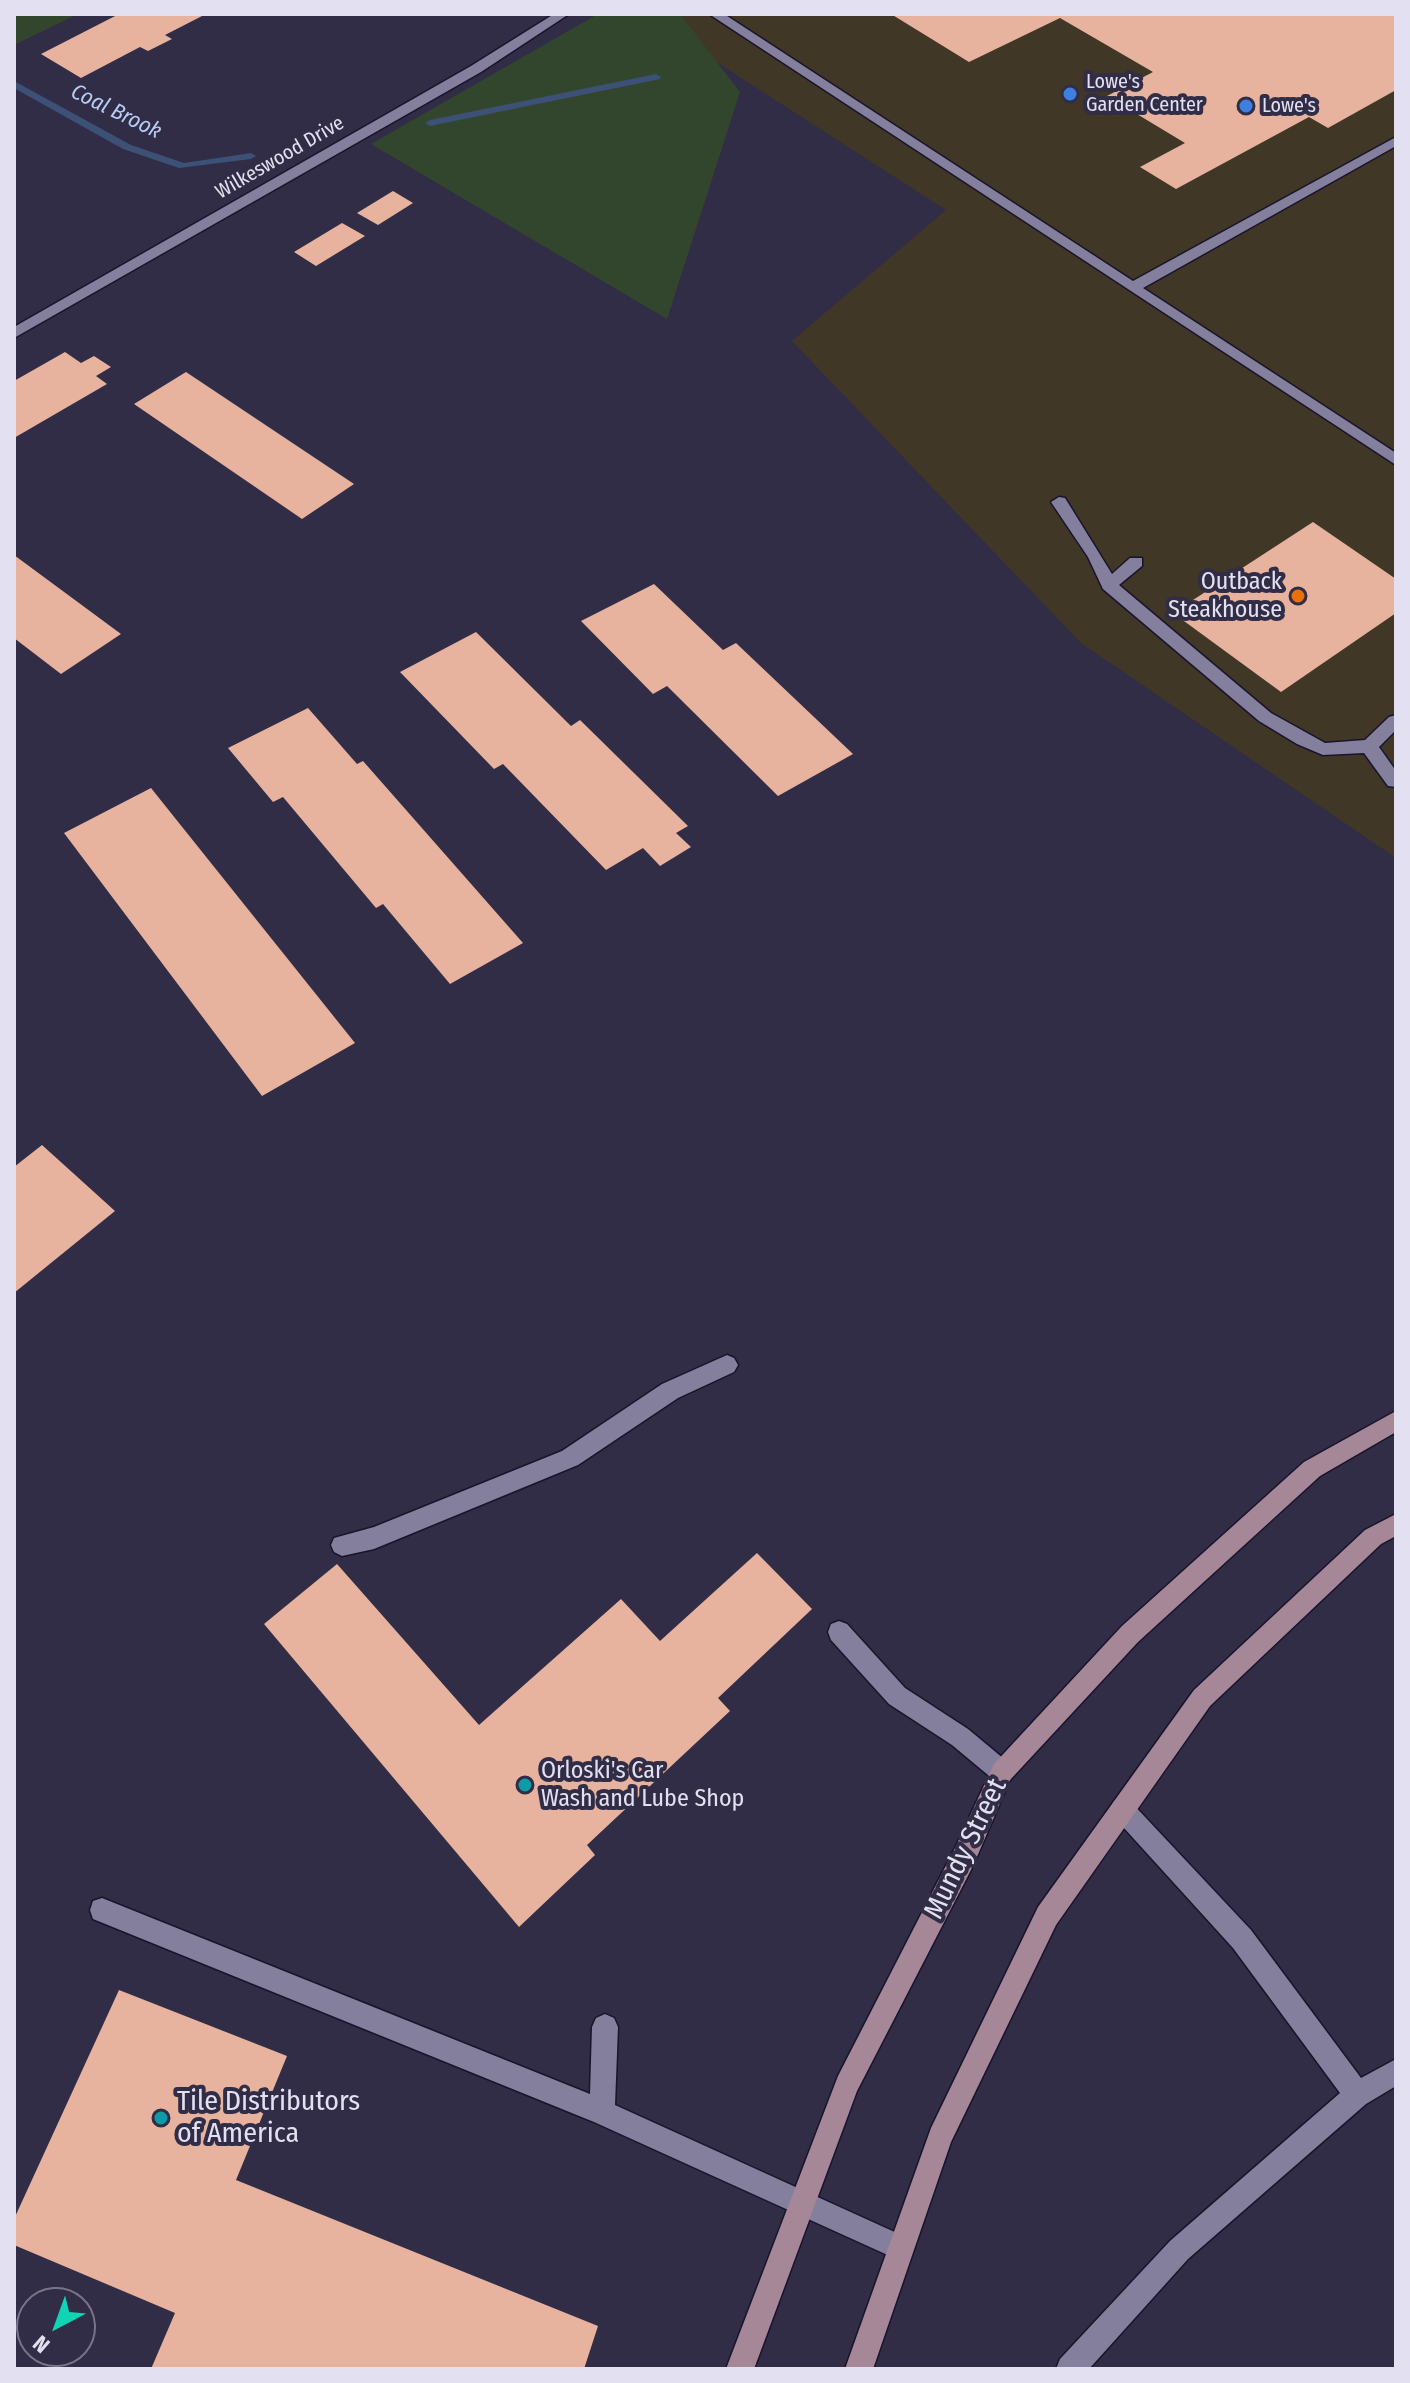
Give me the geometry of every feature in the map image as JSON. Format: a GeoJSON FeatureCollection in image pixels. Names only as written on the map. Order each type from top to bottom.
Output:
{"type":"FeatureCollection","features":[{"type":"Feature","properties":{"kind":"main road","name":"Mundy Street"},"geometry":{"type":"LineString","coordinates":[[740,2369],[847,2085],[964,1857],[1002,1772],[1130,1634],[1312,1469],[1396,1421]]}},
{"type":"Feature","properties":{"kind":"main road"},"geometry":{"type":"LineString","coordinates":[[859,2369],[940,2137],[1047,1916],[1202,1698],[1373,1537],[1396,1524]]}},
{"type":"Feature","properties":{"kind":"street","name":"Wilkeswood Drive"},"geometry":{"type":"LineString","coordinates":[[14,333],[476,69],[563,14]]}},
{"type":"Feature","properties":{"kind":"street"},"geometry":{"type":"LineString","coordinates":[[715,14],[1396,460]]}},
{"type":"Feature","properties":{"kind":"street"},"geometry":{"type":"LineString","coordinates":[[1133,287],[1396,141]]}},
{"type":"Feature","properties":{"kind":"street"},"geometry":{"type":"LineString","coordinates":[[1059,502],[1095,556],[1109,585],[1265,717],[1286,731],[1323,749],[1369,746],[1395,721]]}},
{"type":"Feature","properties":{"kind":"street"},"geometry":{"type":"LineString","coordinates":[[1109,585],[1136,562]]}},
{"type":"Feature","properties":{"kind":"street"},"geometry":{"type":"LineString","coordinates":[[1369,746],[1394,781]]}},
{"type":"Feature","properties":{"kind":"street"},"geometry":{"type":"LineString","coordinates":[[342,1545],[374,1538],[570,1458],[670,1391],[727,1365]]}},
{"type":"Feature","properties":{"kind":"street"},"geometry":{"type":"LineString","coordinates":[[839,1632],[897,1696],[960,1737],[1002,1772]]}},
{"type":"Feature","properties":{"kind":"street"},"geometry":{"type":"LineString","coordinates":[[1122,1809],[1242,1939],[1357,2095]]}},
{"type":"Feature","properties":{"kind":"street"},"geometry":{"type":"LineString","coordinates":[[102,1910],[602,2112],[901,2248]]}},
{"type":"Feature","properties":{"kind":"street"},"geometry":{"type":"LineString","coordinates":[[602,2112],[605,2027]]}},
{"type":"Feature","properties":{"kind":"street"},"geometry":{"type":"LineString","coordinates":[[1070,2369],[1179,2250],[1357,2095],[1396,2072]]}},
{"type":"Feature","properties":{"kind":"shaded area"},"geometry":{"type":"Polygon","coordinates":[[[642,14],[1396,14],[1396,858],[1081,643],[792,341],[946,210],[642,14]]]}},
{"type":"Feature","properties":{"kind":"green space"},"geometry":{"type":"Polygon","coordinates":[[[14,14],[78,14],[14,45],[14,14]]]}},
{"type":"Feature","properties":{"kind":"green space"},"geometry":{"type":"Polygon","coordinates":[[[598,14],[680,14],[740,92],[667,319],[371,144],[598,14]]]}},
{"type":"Feature","properties":{"kind":"building"},"geometry":{"type":"Polygon","coordinates":[[[119,14],[206,14],[165,35],[172,39],[148,51],[140,47],[81,78],[41,54],[119,14]]]}},
{"type":"Feature","properties":{"kind":"building","name":"Lowe's"},"geometry":{"type":"Polygon","coordinates":[[[891,14],[1396,14],[1396,90],[1328,128],[1309,117],[1176,189],[1140,167],[1185,143],[1107,96],[1153,72],[1060,18],[969,62],[891,14]]]}},
{"type":"Feature","properties":{"kind":"building"},"geometry":{"type":"Polygon","coordinates":[[[393,191],[413,203],[378,225],[357,213],[393,191]]]}},
{"type":"Feature","properties":{"kind":"building"},"geometry":{"type":"Polygon","coordinates":[[[342,223],[365,236],[316,266],[294,252],[342,223]]]}},
{"type":"Feature","properties":{"kind":"building"},"geometry":{"type":"Polygon","coordinates":[[[65,352],[81,363],[94,356],[111,367],[96,376],[107,384],[14,438],[14,381],[65,352]]]}},
{"type":"Feature","properties":{"kind":"building"},"geometry":{"type":"Polygon","coordinates":[[[186,372],[354,484],[302,519],[134,404],[186,372]]]}},
{"type":"Feature","properties":{"kind":"building","name":"Outback Steakhouse"},"geometry":{"type":"Polygon","coordinates":[[[1313,522],[1396,579],[1396,613],[1281,692],[1173,613],[1313,522]]]}},
{"type":"Feature","properties":{"kind":"building"},"geometry":{"type":"Polygon","coordinates":[[[14,555],[121,634],[61,674],[14,638],[14,555]]]}},
{"type":"Feature","properties":{"kind":"building"},"geometry":{"type":"Polygon","coordinates":[[[654,584],[723,650],[736,643],[853,754],[778,796],[667,686],[653,694],[581,621],[654,584]]]}},
{"type":"Feature","properties":{"kind":"building"},"geometry":{"type":"Polygon","coordinates":[[[476,632],[571,726],[580,720],[688,826],[676,833],[691,847],[660,866],[643,848],[606,870],[503,764],[494,769],[400,672],[476,632]]]}},
{"type":"Feature","properties":{"kind":"building"},"geometry":{"type":"Polygon","coordinates":[[[308,708],[357,764],[363,761],[523,943],[450,984],[383,904],[376,908],[283,797],[273,802],[228,748],[308,708]]]}},
{"type":"Feature","properties":{"kind":"building"},"geometry":{"type":"Polygon","coordinates":[[[151,788],[355,1043],[262,1096],[64,833],[151,788]]]}},
{"type":"Feature","properties":{"kind":"building"},"geometry":{"type":"Polygon","coordinates":[[[42,1145],[115,1211],[14,1293],[14,1167],[42,1145]]]}},
{"type":"Feature","properties":{"kind":"building","name":"Orloski's Car Wash and Lube Shop"},"geometry":{"type":"Polygon","coordinates":[[[757,1553],[812,1609],[718,1698],[730,1711],[587,1845],[595,1855],[519,1927],[264,1624],[337,1564],[479,1725],[621,1599],[660,1641],[757,1553]]]}},
{"type":"Feature","properties":{"kind":"building","name":"Tile Distributors of America"},"geometry":{"type":"Polygon","coordinates":[[[119,1990],[287,2056],[236,2180],[598,2326],[584,2369],[151,2369],[175,2313],[14,2245],[14,2219],[119,1990]]]}},
{"type":"Feature","properties":{"kind":"waterway","name":"Coal Brook"},"geometry":{"type":"LineString","coordinates":[[430,123],[656,77]]}},
{"type":"Feature","properties":{"kind":"waterway","name":"Coal Brook"},"geometry":{"type":"LineString","coordinates":[[14,84],[127,147],[183,166],[251,156]]}},
{"type":"Feature","properties":{"kind":"place","name":"Lowe's Garden Center"},"geometry":{"type":"Point","coordinates":[1070,94]}},
{"type":"Feature","properties":{"kind":"place","name":"Lowe's"},"geometry":{"type":"Point","coordinates":[1246,106]}},
{"type":"Feature","properties":{"kind":"place","name":"Outback Steakhouse"},"geometry":{"type":"Point","coordinates":[1298,596]}},
{"type":"Feature","properties":{"kind":"place","name":"Orloski's Car Wash and Lube Shop"},"geometry":{"type":"Point","coordinates":[525,1785]}},
{"type":"Feature","properties":{"kind":"place","name":"Tile Distributors of America"},"geometry":{"type":"Point","coordinates":[161,2118]}}]}
